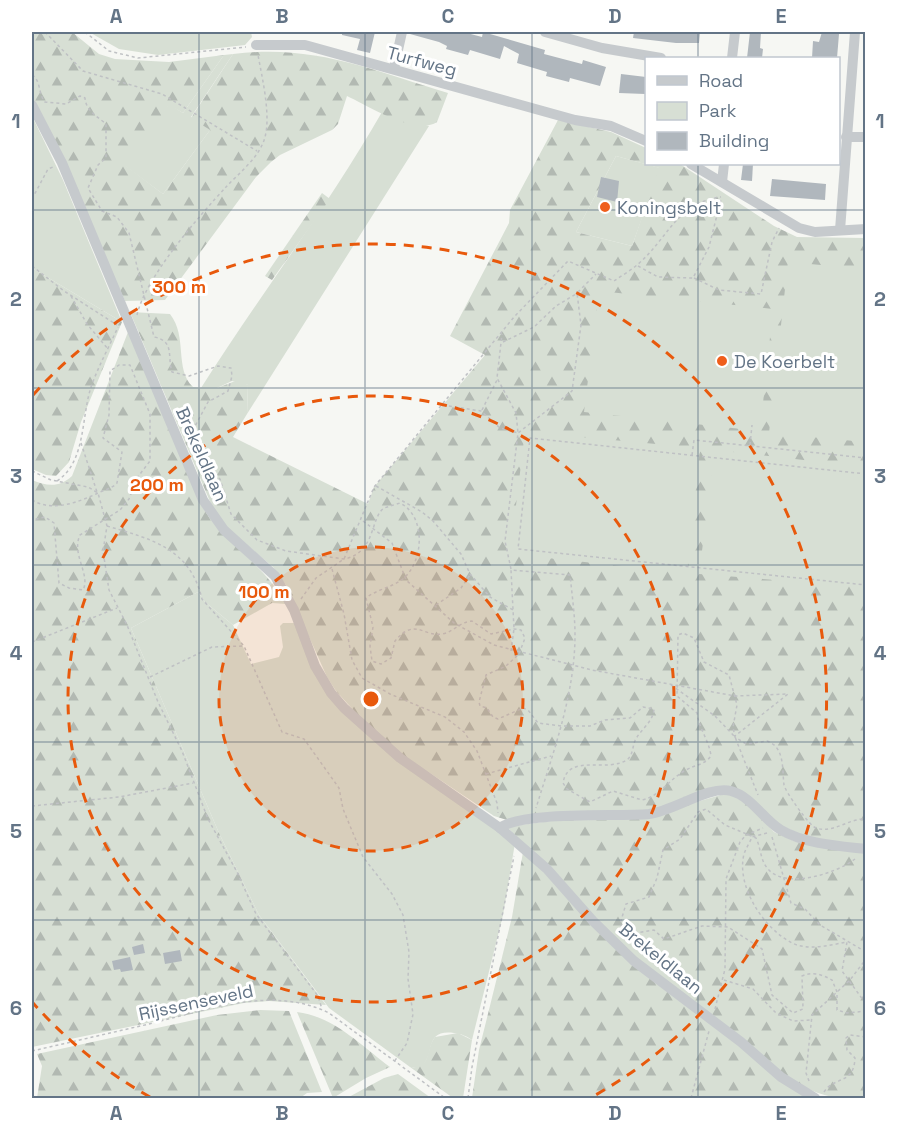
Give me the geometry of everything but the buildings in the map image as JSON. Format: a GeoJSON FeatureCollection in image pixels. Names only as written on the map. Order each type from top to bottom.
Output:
{"type":"FeatureCollection","features":[{"type":"Feature","properties":{"kind":"street"},"geometry":{"type":"LineString","coordinates":[[394,68],[402,32]]}},
{"type":"Feature","properties":{"kind":"street"},"geometry":{"type":"LineString","coordinates":[[545,32],[602,48],[655,57]]}},
{"type":"Feature","properties":{"kind":"street"},"geometry":{"type":"LineString","coordinates":[[732,57],[735,32]]}},
{"type":"Feature","properties":{"kind":"street"},"geometry":{"type":"LineString","coordinates":[[840,230],[855,32]]}},
{"type":"Feature","properties":{"kind":"street"},"geometry":{"type":"LineString","coordinates":[[854,44],[866,45]]}},
{"type":"Feature","properties":{"kind":"street","name":"Turfweg"},"geometry":{"type":"LineString","coordinates":[[256,45],[305,45],[564,117],[610,126],[645,141]]}},
{"type":"Feature","properties":{"kind":"street","name":"Brekeldlaan"},"geometry":{"type":"LineString","coordinates":[[32,105],[62,163],[203,500],[224,531],[275,576],[294,610],[315,666],[331,693],[344,708],[400,758],[500,828],[522,847],[567,890],[593,921],[634,961],[711,1019],[781,1077],[815,1098]]}},
{"type":"Feature","properties":{"kind":"street"},"geometry":{"type":"LineString","coordinates":[[846,137],[866,137]]}},
{"type":"Feature","properties":{"kind":"street"},"geometry":{"type":"LineString","coordinates":[[693,165],[799,228],[814,232],[866,229]]}},
{"type":"Feature","properties":{"kind":"street"},"geometry":{"type":"LineString","coordinates":[[722,182],[724,165]]}},
{"type":"Feature","properties":{"kind":"street"},"geometry":{"type":"LineString","coordinates":[[500,828],[507,823],[532,820],[655,813],[723,789],[740,795],[782,830],[804,838],[864,851]]}},
{"type":"Feature","properties":{"kind":"path"},"geometry":{"type":"LineString","coordinates":[[45,32],[83,71],[162,94],[258,151]]}},
{"type":"Feature","properties":{"kind":"path"},"geometry":{"type":"LineString","coordinates":[[32,266],[69,294],[119,326],[133,332],[139,305],[191,224],[258,151],[266,134],[265,101],[256,45],[138,58],[109,51],[85,32]]}},
{"type":"Feature","properties":{"kind":"path"},"geometry":{"type":"LineString","coordinates":[[32,75],[36,77],[41,98],[45,102],[66,104],[80,96],[86,98],[86,104],[93,114],[106,124],[106,158],[98,165],[88,188],[102,211],[117,217],[129,233],[154,337],[162,338],[170,347],[172,372],[189,376],[218,366],[231,368],[232,376],[228,392],[208,402],[193,430],[197,455],[207,469],[220,479],[231,514],[257,540],[286,551],[324,554],[344,559],[351,558],[366,545],[375,530],[380,510],[400,503],[409,507],[417,516],[419,528],[416,554],[410,571],[392,587],[366,598],[373,627],[370,646],[372,661],[381,664],[391,658],[394,641],[410,630],[424,630],[439,635],[472,621],[491,634],[514,629],[525,633],[519,654],[506,666],[486,675],[478,702],[480,706],[487,708],[492,717],[498,719],[523,708],[528,710],[538,723],[561,726],[590,726],[604,720],[630,718],[643,707],[654,710],[653,717],[638,735],[631,756],[627,760],[615,765],[584,765],[569,769],[564,774],[563,783],[567,789],[590,802],[614,791],[642,800],[649,799],[668,786],[677,775],[688,769],[702,766],[711,756],[708,742],[698,724],[697,713],[694,708],[682,703],[677,696],[678,635],[683,633],[693,638],[704,662],[729,675],[737,705],[733,727],[735,737],[760,800]]}},
{"type":"Feature","properties":{"kind":"path"},"geometry":{"type":"LineString","coordinates":[[32,199],[48,169],[62,163]]}},
{"type":"Feature","properties":{"kind":"path"},"geometry":{"type":"LineString","coordinates":[[294,610],[316,578],[344,559],[375,486],[502,333],[568,261],[614,281],[638,265],[684,212],[701,201],[721,197],[708,247],[693,278]]}},
{"type":"Feature","properties":{"kind":"path"},"geometry":{"type":"LineString","coordinates":[[638,265],[658,277],[693,278],[719,290],[761,294],[772,243],[783,219]]}},
{"type":"Feature","properties":{"kind":"path"},"geometry":{"type":"LineString","coordinates":[[502,342],[534,327],[556,306],[577,293],[597,273]]}},
{"type":"Feature","properties":{"kind":"path"},"geometry":{"type":"LineString","coordinates":[[518,433],[572,391],[581,325],[577,293]]}},
{"type":"Feature","properties":{"kind":"path"},"geometry":{"type":"LineString","coordinates":[[69,294],[87,324],[108,349]]}},
{"type":"Feature","properties":{"kind":"path"},"geometry":{"type":"LineString","coordinates":[[56,482],[68,473],[81,442],[91,386],[119,326]]}},
{"type":"Feature","properties":{"kind":"path"},"geometry":{"type":"LineString","coordinates":[[481,411],[491,397],[497,378],[502,333]]}},
{"type":"Feature","properties":{"kind":"path"},"geometry":{"type":"LineString","coordinates":[[32,500],[45,506],[63,505],[98,493],[117,483],[122,452],[103,438],[109,415],[110,371],[119,365],[130,365],[148,404],[150,461],[137,478],[129,499],[106,520],[80,535],[77,542],[86,582],[83,590],[76,590],[59,583],[54,523],[45,517],[32,520]]}},
{"type":"Feature","properties":{"kind":"path"},"geometry":{"type":"LineString","coordinates":[[497,378],[516,413],[518,433],[505,541],[511,570],[514,629],[511,651]]}},
{"type":"Feature","properties":{"kind":"path"},"geometry":{"type":"LineString","coordinates":[[443,405],[481,411],[500,428],[518,433]]}},
{"type":"Feature","properties":{"kind":"path"},"geometry":{"type":"LineString","coordinates":[[750,446],[752,425]]}},
{"type":"Feature","properties":{"kind":"path"},"geometry":{"type":"LineString","coordinates":[[866,474],[530,438],[518,549],[866,585]]}},
{"type":"Feature","properties":{"kind":"path"},"geometry":{"type":"LineString","coordinates":[[692,456],[694,440],[866,458]]}},
{"type":"Feature","properties":{"kind":"path"},"geometry":{"type":"LineString","coordinates":[[81,442],[106,520],[105,569],[109,590],[208,819],[237,872],[256,914],[318,996],[322,1009]]}},
{"type":"Feature","properties":{"kind":"path"},"geometry":{"type":"LineString","coordinates":[[32,471],[56,482],[88,487],[98,493]]}},
{"type":"Feature","properties":{"kind":"path"},"geometry":{"type":"LineString","coordinates":[[375,486],[422,512],[433,521],[461,554],[471,574],[490,597],[513,610]]}},
{"type":"Feature","properties":{"kind":"path"},"geometry":{"type":"LineString","coordinates":[[362,521],[392,543],[405,577],[434,605],[459,625],[494,645],[519,654],[572,666],[735,696],[788,694],[735,737]]}},
{"type":"Feature","properties":{"kind":"path"},"geometry":{"type":"LineString","coordinates":[[107,526],[148,537],[180,558],[200,589],[202,599],[244,646],[280,729],[286,735],[304,739],[339,788],[343,809],[363,857],[392,894],[403,915],[409,952],[408,979],[413,1014],[406,1042],[394,1062]]}},
{"type":"Feature","properties":{"kind":"path"},"geometry":{"type":"LineString","coordinates":[[331,567],[345,614],[352,660],[362,678],[390,694],[445,717],[464,732],[477,751],[497,803],[500,828]]}},
{"type":"Feature","properties":{"kind":"path"},"geometry":{"type":"LineString","coordinates":[[511,570],[570,575],[575,637],[572,666],[561,726],[532,820]]}},
{"type":"Feature","properties":{"kind":"path"},"geometry":{"type":"LineString","coordinates":[[434,605],[447,600],[461,588],[471,574]]}},
{"type":"Feature","properties":{"kind":"path"},"geometry":{"type":"LineString","coordinates":[[32,642],[118,608]]}},
{"type":"Feature","properties":{"kind":"path"},"geometry":{"type":"LineString","coordinates":[[149,678],[212,647],[244,646]]}},
{"type":"Feature","properties":{"kind":"path"},"geometry":{"type":"LineString","coordinates":[[671,684],[715,716],[735,737],[746,744],[766,741],[775,746],[783,763],[784,787],[809,824],[817,829],[827,829],[855,819],[866,819]]}},
{"type":"Feature","properties":{"kind":"path"},"geometry":{"type":"LineString","coordinates":[[486,774],[552,756]]}},
{"type":"Feature","properties":{"kind":"path"},"geometry":{"type":"LineString","coordinates":[[32,806],[119,797],[194,783]]}},
{"type":"Feature","properties":{"kind":"path"},"geometry":{"type":"LineString","coordinates":[[864,851],[835,872],[813,877],[783,877],[767,868],[756,838],[725,825],[706,809],[698,812],[680,838],[663,850],[657,878],[649,897],[626,904],[620,918],[621,927],[629,934],[654,930],[664,939],[702,926],[726,927],[762,949],[772,995],[793,1014],[803,1010],[802,976],[806,974],[819,974],[832,980],[837,992],[837,1010],[847,1013],[866,1011]]}},
{"type":"Feature","properties":{"kind":"path"},"geometry":{"type":"LineString","coordinates":[[691,1098],[723,980],[726,879],[732,857],[746,835],[769,825],[769,821]]}},
{"type":"Feature","properties":{"kind":"path"},"geometry":{"type":"LineString","coordinates":[[752,837],[771,832],[791,903],[805,909],[820,925],[866,952]]}},
{"type":"Feature","properties":{"kind":"path"},"geometry":{"type":"LineString","coordinates":[[752,837],[744,855],[745,889],[768,923],[793,943],[822,947],[847,942]]}},
{"type":"Feature","properties":{"kind":"path"},"geometry":{"type":"LineString","coordinates":[[468,1098],[471,1067],[514,857],[522,847]]}},
{"type":"Feature","properties":{"kind":"path"},"geometry":{"type":"LineString","coordinates":[[847,942],[842,971],[866,1004]]}},
{"type":"Feature","properties":{"kind":"path"},"geometry":{"type":"LineString","coordinates":[[809,1081],[806,1072],[812,1015],[850,980],[866,959]]}},
{"type":"Feature","properties":{"kind":"path"},"geometry":{"type":"LineString","coordinates":[[723,980],[753,989],[776,1013],[793,1021],[811,1020]]}},
{"type":"Feature","properties":{"kind":"path","name":"Rijssenseveld"},"geometry":{"type":"LineString","coordinates":[[32,1051],[249,1001],[288,1001],[322,1009],[445,1098]]}},
{"type":"Feature","properties":{"kind":"path"},"geometry":{"type":"LineString","coordinates":[[823,1098],[825,1089],[846,1078],[855,1066],[855,1058],[848,1050],[846,1038],[850,1035],[866,1037]]}},
{"type":"Feature","properties":{"kind":"green space"},"geometry":{"type":"Polygon","coordinates":[[[32,32],[72,32],[99,54],[115,59],[169,62],[224,55],[183,113],[169,105],[125,165],[163,194],[210,130],[191,118],[233,54],[263,52],[317,56],[368,68],[448,93],[437,122],[428,125],[405,123],[347,96],[338,124],[332,130],[280,155],[256,177],[165,300],[125,301],[32,98],[32,32]]]}},
{"type":"Feature","properties":{"kind":"green space"},"geometry":{"type":"Polygon","coordinates":[[[89,32],[251,32],[252,37],[245,45],[158,55],[119,49],[89,32]]]}},
{"type":"Feature","properties":{"kind":"green space"},"geometry":{"type":"Polygon","coordinates":[[[233,54],[191,117],[210,130],[163,194],[124,165],[169,104],[183,113],[224,55],[233,54]]]}},
{"type":"Feature","properties":{"kind":"green space"},"geometry":{"type":"Polygon","coordinates":[[[382,112],[429,126],[247,414],[248,385],[232,381],[217,388],[201,388],[339,183],[382,112]]]}},
{"type":"Feature","properties":{"kind":"green space"},"geometry":{"type":"Polygon","coordinates":[[[32,116],[63,180],[122,322],[32,268],[32,116]]]}},
{"type":"Feature","properties":{"kind":"green space"},"geometry":{"type":"Polygon","coordinates":[[[558,120],[611,132],[645,148],[645,164],[616,156],[576,232],[632,246],[659,168],[648,165],[682,165],[774,226],[797,237],[865,238],[865,269],[788,262],[769,433],[865,442],[865,467],[715,450],[699,574],[865,587],[865,846],[811,839],[780,825],[734,787],[651,810],[507,820],[494,816],[400,753],[357,714],[336,691],[327,677],[286,585],[273,567],[227,528],[214,511],[130,312],[170,314],[179,333],[184,371],[193,387],[217,388],[238,380],[248,385],[247,414],[233,437],[368,504],[374,487],[485,355],[450,336],[509,223],[510,210],[558,120]],[[599,291],[584,412],[760,431],[773,309],[599,291]],[[525,432],[510,554],[687,573],[700,448],[525,432]]]}},
{"type":"Feature","properties":{"kind":"green space"},"geometry":{"type":"Polygon","coordinates":[[[616,156],[660,168],[632,246],[576,232],[616,156]]]}},
{"type":"Feature","properties":{"kind":"green space"},"geometry":{"type":"Polygon","coordinates":[[[322,193],[330,199],[272,280],[265,276],[322,193]]]}},
{"type":"Feature","properties":{"kind":"green space","name":"De Koerbelt"},"geometry":{"type":"Polygon","coordinates":[[[782,249],[865,257],[865,596],[501,561],[514,426],[588,281],[782,249]]]}},
{"type":"Feature","properties":{"kind":"green space"},"geometry":{"type":"Polygon","coordinates":[[[32,268],[122,322],[81,422],[69,462],[56,476],[46,475],[32,469],[32,268]]]}},
{"type":"Feature","properties":{"kind":"green space"},"geometry":{"type":"Polygon","coordinates":[[[128,332],[203,508],[223,533],[267,577],[286,604],[272,603],[233,625],[205,602],[198,592],[131,628],[219,833],[259,915],[326,1005],[269,1001],[244,1003],[32,1047],[32,480],[53,485],[62,483],[72,476],[128,332]]]}},
{"type":"Feature","properties":{"kind":"green space"},"geometry":{"type":"Polygon","coordinates":[[[198,592],[205,602],[233,625],[251,664],[279,657],[283,647],[280,626],[283,623],[295,623],[320,683],[515,843],[503,915],[472,1040],[454,1033],[438,1035],[421,1067],[410,1067],[329,1008],[259,915],[219,833],[131,628],[198,592]]]}},
{"type":"Feature","properties":{"kind":"green space"},"geometry":{"type":"Polygon","coordinates":[[[727,793],[748,804],[774,832],[794,841],[865,852],[865,1098],[825,1095],[808,1089],[788,1077],[615,941],[507,827],[565,819],[639,819],[727,793]]]}},
{"type":"Feature","properties":{"kind":"green space"},"geometry":{"type":"Polygon","coordinates":[[[523,852],[661,980],[806,1098],[472,1098],[479,1050],[512,917],[523,852]]]}},
{"type":"Feature","properties":{"kind":"green space"},"geometry":{"type":"Polygon","coordinates":[[[260,1010],[289,1011],[322,1092],[307,1093],[300,1098],[37,1098],[42,1066],[37,1054],[217,1015],[260,1010]]]}},
{"type":"Feature","properties":{"kind":"green space"},"geometry":{"type":"Polygon","coordinates":[[[297,1012],[323,1019],[335,1026],[390,1067],[366,1078],[333,1098],[297,1012]]]}},
{"type":"Feature","properties":{"kind":"green space"},"geometry":{"type":"Polygon","coordinates":[[[458,1033],[472,1040],[463,1098],[453,1098],[410,1067],[417,1067],[425,1062],[435,1037],[458,1033]]]}},
{"type":"Feature","properties":{"kind":"green space"},"geometry":{"type":"Polygon","coordinates":[[[398,1074],[431,1098],[347,1098],[384,1078],[398,1074]]]}},
{"type":"Feature","properties":{"kind":"place","name":"Koningsbelt"},"geometry":{"type":"Point","coordinates":[605,207]}},
{"type":"Feature","properties":{"kind":"place","name":"De Koerbelt"},"geometry":{"type":"Point","coordinates":[722,361]}}]}
